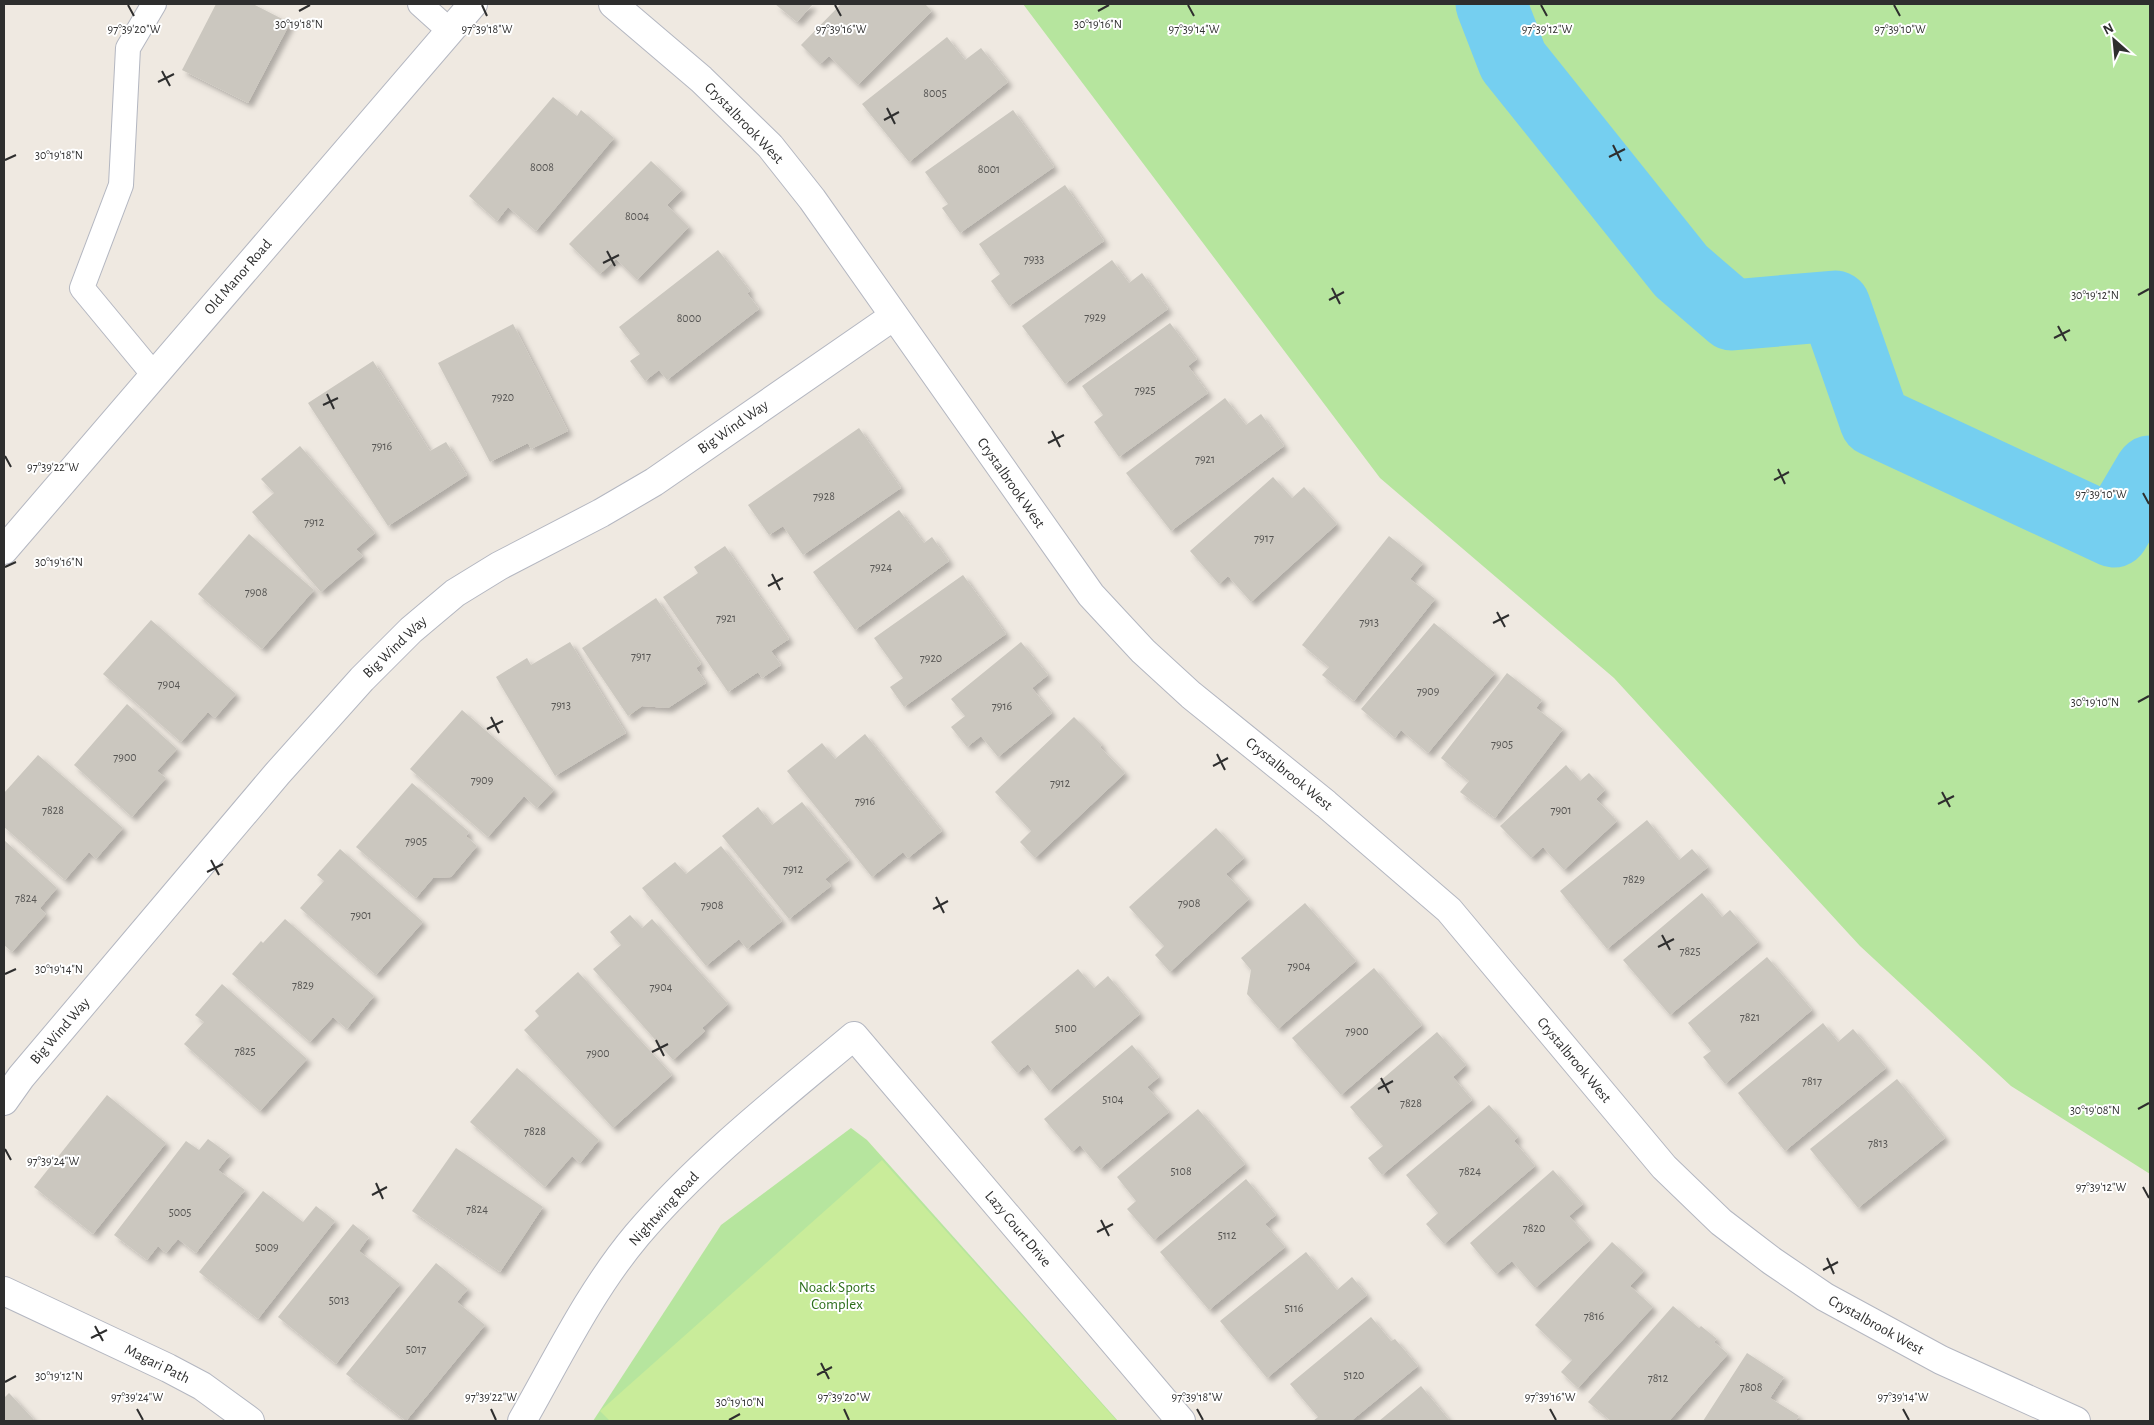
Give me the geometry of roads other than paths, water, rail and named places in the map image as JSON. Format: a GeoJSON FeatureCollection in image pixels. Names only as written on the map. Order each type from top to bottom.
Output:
{"type":"FeatureCollection","features":[{"type":"Feature","properties":{"kind":"street","name":"Old Manor Road"},"geometry":{"type":"LineString","coordinates":[[4,550],[473,4]]}},
{"type":"Feature","properties":{"kind":"street","name":"Crystalbrook West"},"geometry":{"type":"LineString","coordinates":[[613,4],[701,79],[770,146],[812,199],[1091,595],[1144,651],[1191,695],[1326,804],[1449,910],[1664,1167],[1721,1222],[1772,1261],[1825,1297],[1941,1360],[2076,1421]]}},
{"type":"Feature","properties":{"kind":"street","name":"Big Wind Way"},"geometry":{"type":"LineString","coordinates":[[4,1101],[21,1077],[277,774],[362,679],[411,630],[455,593],[499,566],[601,513],[654,482],[894,316]]}},
{"type":"Feature","properties":{"kind":"street","name":"Nightwing Road"},"geometry":{"type":"LineString","coordinates":[[522,1421],[590,1300],[637,1236],[696,1174],[752,1122],[854,1036]]}},
{"type":"Feature","properties":{"kind":"street","name":"Lazy Court Drive"},"geometry":{"type":"LineString","coordinates":[[854,1036],[1181,1421]]}},
{"type":"Feature","properties":{"kind":"street","name":"Magari Path"},"geometry":{"type":"LineString","coordinates":[[4,1291],[168,1368],[202,1386],[250,1421]]}},
{"type":"Feature","properties":{"kind":"lane"},"geometry":{"type":"LineString","coordinates":[[154,4],[128,48],[121,185],[82,288],[154,375]]}},
{"type":"Feature","properties":{"kind":"lane"},"geometry":{"type":"LineString","coordinates":[[420,4],[450,31]]}},
{"type":"Feature","properties":{"kind":"waterway"},"geometry":{"type":"LineString","coordinates":[[1491,4],[1513,61],[1681,271],[1732,315],[1835,306],[1875,421],[2114,532],[2150,471]]}},
{"type":"Feature","properties":{"kind":"park label","name":"Noack Sports Complex"},"geometry":{"type":"Point","coordinates":[837,1296]}}]}
